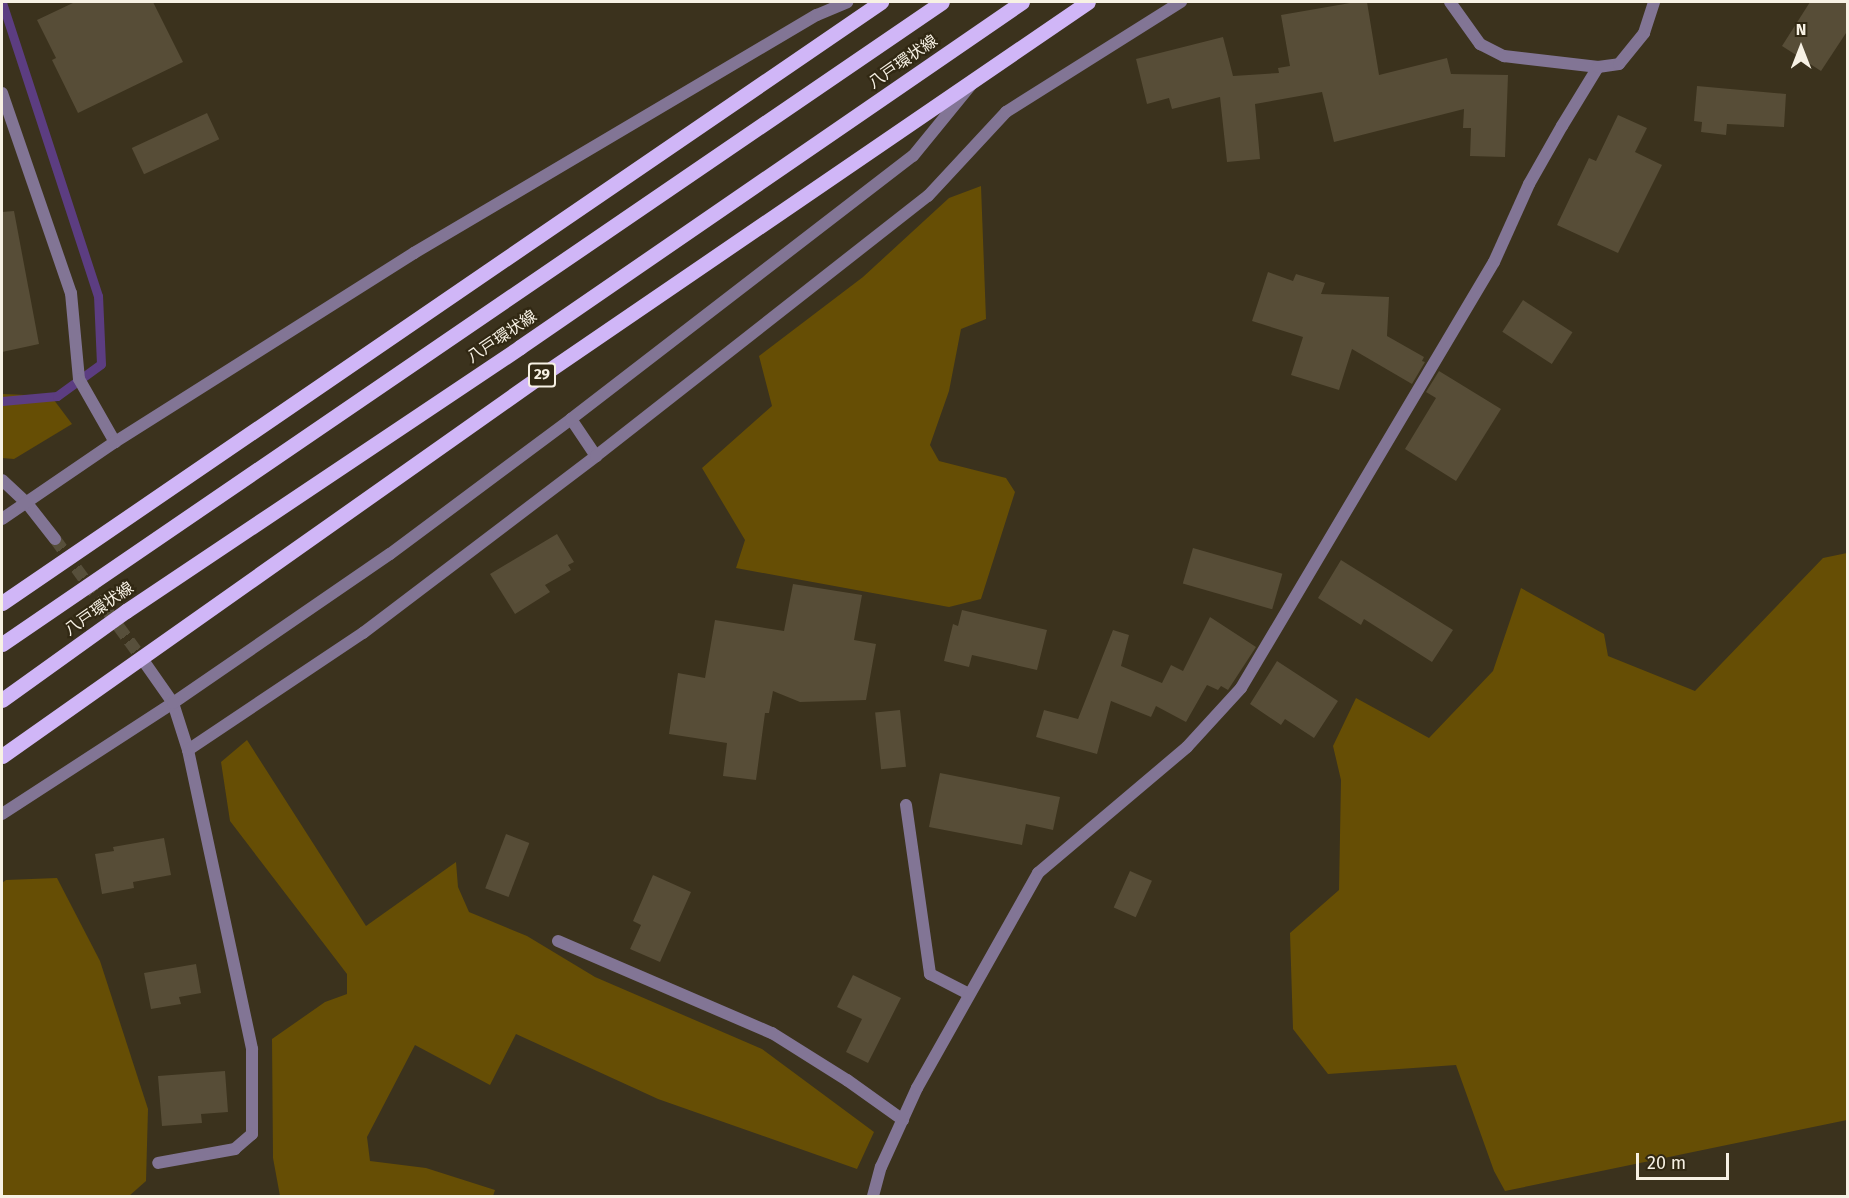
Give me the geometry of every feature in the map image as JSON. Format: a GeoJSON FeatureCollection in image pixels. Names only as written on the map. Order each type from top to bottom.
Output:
{"type":"FeatureCollection","features":[{"type":"Feature","properties":{"kind":"main road"},"geometry":{"type":"LineString","coordinates":[[2,603],[881,2]]}},
{"type":"Feature","properties":{"kind":"main road","name":"八戸環状線"},"geometry":{"type":"LineString","coordinates":[[2,644],[942,2]]}},
{"type":"Feature","properties":{"kind":"main road","name":"八戸環状線"},"geometry":{"type":"LineString","coordinates":[[2,700],[126,611],[520,347],[1022,2]]}},
{"type":"Feature","properties":{"kind":"main road","name":"29"},"geometry":{"type":"LineString","coordinates":[[2,756],[532,382],[1088,2]]}},
{"type":"Feature","properties":{"kind":"street"},"geometry":{"type":"LineString","coordinates":[[2,519],[115,442],[414,253],[817,15],[846,2]]}},
{"type":"Feature","properties":{"kind":"street"},"geometry":{"type":"LineString","coordinates":[[188,750],[363,633],[596,456],[928,196],[1006,112],[1181,2]]}},
{"type":"Feature","properties":{"kind":"street"},"geometry":{"type":"LineString","coordinates":[[1450,2],[1480,44],[1503,56],[1598,67],[1619,63],[1644,33],[1654,2]]}},
{"type":"Feature","properties":{"kind":"street"},"geometry":{"type":"LineString","coordinates":[[873,1197],[881,1167],[903,1120],[969,994],[1038,873],[1178,755],[1241,688],[1494,262],[1529,184],[1598,67]]}},
{"type":"Feature","properties":{"kind":"street"},"geometry":{"type":"LineString","coordinates":[[2,814],[173,703],[390,554],[571,419],[913,156],[974,81]]}},
{"type":"Feature","properties":{"kind":"street"},"geometry":{"type":"LineString","coordinates":[[2,93],[71,293],[79,379],[115,442]]}},
{"type":"Feature","properties":{"kind":"street"},"geometry":{"type":"LineString","coordinates":[[571,419],[596,456]]}},
{"type":"Feature","properties":{"kind":"street"},"geometry":{"type":"LineString","coordinates":[[2,480],[26,502],[55,539]]}},
{"type":"Feature","properties":{"kind":"street"},"geometry":{"type":"LineString","coordinates":[[145,663],[173,703],[188,750],[252,1049],[252,1134],[236,1149],[158,1163]]}},
{"type":"Feature","properties":{"kind":"street"},"geometry":{"type":"LineString","coordinates":[[906,805],[930,974],[969,994]]}},
{"type":"Feature","properties":{"kind":"street"},"geometry":{"type":"LineString","coordinates":[[558,941],[772,1033],[847,1080],[903,1120]]}},
{"type":"Feature","properties":{"kind":"shaded area"},"geometry":{"type":"Polygon","coordinates":[[[981,186],[986,319],[961,329],[949,391],[930,445],[939,461],[1006,478],[1015,492],[981,599],[949,607],[736,568],[745,540],[702,468],[772,406],[759,356],[863,277],[949,198],[981,186]]]}},
{"type":"Feature","properties":{"kind":"shaded area"},"geometry":{"type":"Polygon","coordinates":[[[2,394],[51,396],[72,424],[14,459],[2,458],[2,394]]]}},
{"type":"Feature","properties":{"kind":"shaded area"},"geometry":{"type":"Polygon","coordinates":[[[1847,553],[1847,1120],[1505,1191],[1494,1171],[1456,1065],[1328,1074],[1293,1029],[1290,933],[1339,890],[1341,780],[1333,746],[1356,698],[1429,738],[1493,671],[1521,588],[1604,634],[1608,656],[1695,691],[1823,558],[1847,553]]]}},
{"type":"Feature","properties":{"kind":"shaded area"},"geometry":{"type":"Polygon","coordinates":[[[247,740],[366,926],[456,862],[458,887],[469,912],[527,936],[595,977],[762,1049],[874,1132],[857,1169],[658,1099],[516,1034],[490,1085],[415,1045],[367,1137],[370,1161],[426,1168],[495,1190],[493,1196],[280,1196],[273,1158],[272,1039],[325,1002],[347,994],[347,974],[230,821],[221,762],[247,740]]]}},
{"type":"Feature","properties":{"kind":"shaded area"},"geometry":{"type":"Polygon","coordinates":[[[57,878],[100,961],[148,1109],[146,1181],[129,1196],[2,1196],[2,883],[6,880],[57,878]]]}},
{"type":"Feature","properties":{"kind":"building"},"geometry":{"type":"Polygon","coordinates":[[[75,2],[153,2],[183,62],[78,113],[52,60],[56,58],[37,20],[75,2]]]}},
{"type":"Feature","properties":{"kind":"building"},"geometry":{"type":"Polygon","coordinates":[[[1367,2],[1379,75],[1447,58],[1451,74],[1508,75],[1505,157],[1470,156],[1471,128],[1463,128],[1464,109],[1334,142],[1322,92],[1255,104],[1260,159],[1227,162],[1220,97],[1172,109],[1169,98],[1147,104],[1136,59],[1223,37],[1233,76],[1279,73],[1278,68],[1290,66],[1281,15],[1367,2]]]}},
{"type":"Feature","properties":{"kind":"building"},"geometry":{"type":"Polygon","coordinates":[[[1810,2],[1848,2],[1848,30],[1821,71],[1782,46],[1810,2]]]}},
{"type":"Feature","properties":{"kind":"building"},"geometry":{"type":"Polygon","coordinates":[[[1697,86],[1786,94],[1784,127],[1727,124],[1726,135],[1701,132],[1702,122],[1694,121],[1697,86]]]}},
{"type":"Feature","properties":{"kind":"building"},"geometry":{"type":"Polygon","coordinates":[[[207,113],[219,139],[144,174],[132,148],[207,113]]]}},
{"type":"Feature","properties":{"kind":"building"},"geometry":{"type":"Polygon","coordinates":[[[1618,115],[1647,128],[1635,152],[1662,165],[1618,253],[1557,225],[1589,158],[1596,161],[1618,115]]]}},
{"type":"Feature","properties":{"kind":"building"},"geometry":{"type":"Polygon","coordinates":[[[14,211],[39,344],[2,352],[2,212],[14,211]]]}},
{"type":"Feature","properties":{"kind":"building"},"geometry":{"type":"Polygon","coordinates":[[[1268,272],[1293,281],[1296,274],[1325,283],[1321,294],[1389,297],[1387,336],[1424,357],[1422,361],[1425,362],[1412,384],[1352,349],[1339,390],[1291,375],[1303,337],[1252,321],[1268,272]]]}},
{"type":"Feature","properties":{"kind":"building"},"geometry":{"type":"Polygon","coordinates":[[[1523,300],[1572,332],[1552,364],[1502,332],[1523,300]]]}},
{"type":"Feature","properties":{"kind":"building"},"geometry":{"type":"Polygon","coordinates":[[[1439,371],[1501,409],[1456,481],[1405,449],[1436,398],[1426,392],[1439,371]]]}},
{"type":"Feature","properties":{"kind":"building"},"geometry":{"type":"Polygon","coordinates":[[[557,534],[574,562],[568,565],[571,570],[545,585],[550,592],[515,614],[490,574],[557,534]]]}},
{"type":"Feature","properties":{"kind":"building"},"geometry":{"type":"Polygon","coordinates":[[[1193,548],[1282,574],[1272,609],[1183,584],[1193,548]]]}},
{"type":"Feature","properties":{"kind":"building"},"geometry":{"type":"Polygon","coordinates":[[[1341,560],[1453,630],[1432,662],[1364,619],[1361,625],[1318,598],[1341,560]]]}},
{"type":"Feature","properties":{"kind":"building"},"geometry":{"type":"Polygon","coordinates":[[[793,584],[862,595],[854,640],[876,644],[866,700],[800,702],[773,691],[769,713],[765,713],[756,780],[723,776],[727,743],[669,734],[678,673],[705,678],[715,620],[784,631],[793,584]]]}},
{"type":"Feature","properties":{"kind":"building"},"geometry":{"type":"Polygon","coordinates":[[[962,610],[1047,630],[1037,670],[972,655],[969,667],[944,661],[953,624],[958,626],[962,610]]]}},
{"type":"Feature","properties":{"kind":"building"},"geometry":{"type":"Polygon","coordinates":[[[1210,617],[1256,647],[1228,690],[1221,686],[1218,690],[1207,685],[1186,722],[1156,706],[1151,717],[1111,701],[1097,754],[1036,737],[1044,710],[1078,719],[1113,630],[1129,635],[1121,666],[1162,683],[1171,665],[1183,671],[1210,617]]]}},
{"type":"Feature","properties":{"kind":"building"},"geometry":{"type":"Polygon","coordinates":[[[1277,661],[1338,701],[1314,738],[1285,719],[1281,725],[1250,704],[1277,661]]]}},
{"type":"Feature","properties":{"kind":"building"},"geometry":{"type":"Polygon","coordinates":[[[900,710],[906,767],[881,769],[875,713],[900,710]]]}},
{"type":"Feature","properties":{"kind":"building"},"geometry":{"type":"Polygon","coordinates":[[[940,773],[1060,797],[1053,830],[1026,824],[1022,845],[929,827],[940,773]]]}},
{"type":"Feature","properties":{"kind":"building"},"geometry":{"type":"Polygon","coordinates":[[[506,834],[529,843],[509,897],[485,888],[506,834]]]}},
{"type":"Feature","properties":{"kind":"building"},"geometry":{"type":"Polygon","coordinates":[[[164,838],[171,875],[133,882],[134,888],[102,894],[95,854],[114,851],[113,847],[164,838]]]}},
{"type":"Feature","properties":{"kind":"building"},"geometry":{"type":"Polygon","coordinates":[[[1130,871],[1152,881],[1136,917],[1114,908],[1130,871]]]}},
{"type":"Feature","properties":{"kind":"building"},"geometry":{"type":"Polygon","coordinates":[[[653,875],[691,892],[660,962],[630,949],[641,925],[633,921],[653,875]]]}},
{"type":"Feature","properties":{"kind":"building"},"geometry":{"type":"Polygon","coordinates":[[[196,964],[201,993],[179,997],[181,1004],[151,1009],[144,973],[196,964]]]}},
{"type":"Feature","properties":{"kind":"building"},"geometry":{"type":"Polygon","coordinates":[[[853,975],[901,998],[868,1063],[846,1052],[862,1019],[837,1007],[853,975]]]}},
{"type":"Feature","properties":{"kind":"building"},"geometry":{"type":"Polygon","coordinates":[[[225,1071],[228,1112],[201,1114],[202,1123],[162,1126],[158,1076],[225,1071]]]}},
{"type":"Feature","properties":{"kind":"waterway"},"geometry":{"type":"LineString","coordinates":[[2,2],[98,296],[101,364],[57,396],[2,401]]}},
{"type":"Feature","properties":{"kind":"tunnel"},"geometry":{"type":"LineString","coordinates":[[55,539],[145,663]]}}]}
